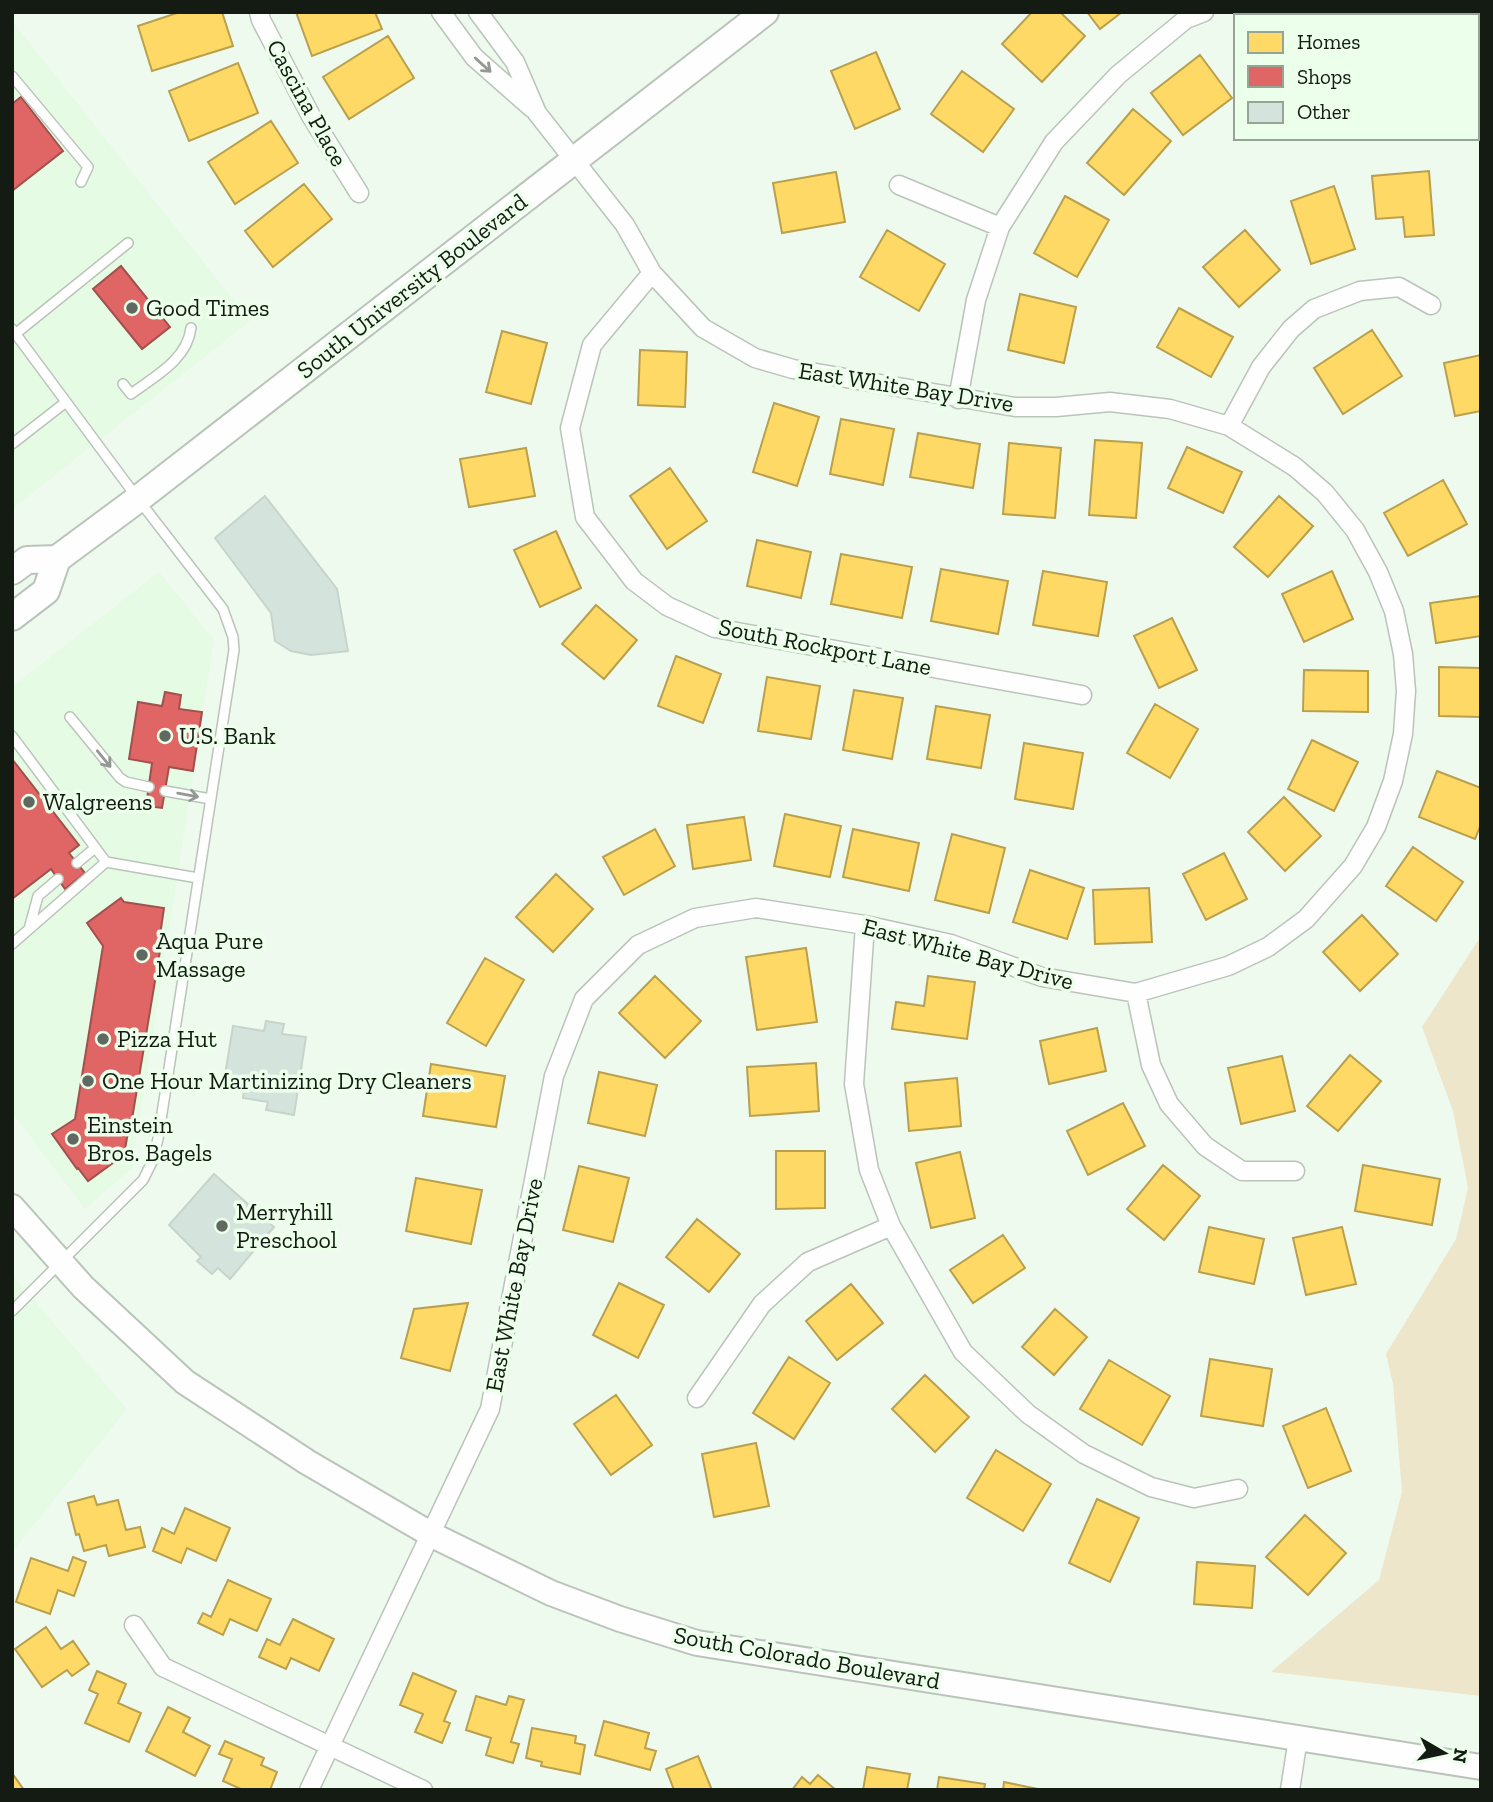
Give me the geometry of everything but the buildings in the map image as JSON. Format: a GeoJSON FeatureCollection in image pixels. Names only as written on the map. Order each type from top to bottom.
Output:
{"type":"FeatureCollection","features":[{"type":"Feature","properties":{"kind":"main road","name":"South University Boulevard"},"geometry":{"type":"LineString","coordinates":[[12,571],[27,560],[57,559],[138,499],[765,12]]}},
{"type":"Feature","properties":{"kind":"main road"},"geometry":{"type":"LineString","coordinates":[[12,617],[46,590],[57,559]]}},
{"type":"Feature","properties":{"kind":"main road","name":"South Colorado Boulevard"},"geometry":{"type":"LineString","coordinates":[[12,1207],[83,1287],[185,1382],[307,1462],[432,1535],[551,1593],[620,1619],[697,1643],[1481,1767]]}},
{"type":"Feature","properties":{"kind":"street","name":"Cascina Place"},"geometry":{"type":"LineString","coordinates":[[259,12],[311,116],[359,193]]}},
{"type":"Feature","properties":{"kind":"street"},"geometry":{"type":"LineString","coordinates":[[441,12],[474,57],[537,113]]}},
{"type":"Feature","properties":{"kind":"street"},"geometry":{"type":"LineString","coordinates":[[478,12],[516,62],[537,113]]}},
{"type":"Feature","properties":{"kind":"street"},"geometry":{"type":"LineString","coordinates":[[958,399],[976,300],[1000,227],[1054,142],[1118,75],[1186,19],[1204,12]]}},
{"type":"Feature","properties":{"kind":"street","name":"East White Bay Drive"},"geometry":{"type":"LineString","coordinates":[[309,1790],[490,1409],[554,1076],[584,999],[638,945],[695,918],[757,908],[865,925],[950,944],[1042,977],[1136,993],[1228,966],[1268,947],[1306,919],[1353,866],[1376,827],[1393,781],[1403,734],[1406,691],[1394,611],[1378,572],[1355,530],[1325,493],[1295,467],[1229,426],[1170,409],[1110,402],[1056,407],[1015,407],[793,369],[755,358],[703,328],[652,273],[625,225],[537,113]]}},
{"type":"Feature","properties":{"kind":"street"},"geometry":{"type":"LineString","coordinates":[[899,184],[1000,227]]}},
{"type":"Feature","properties":{"kind":"street","name":"South Rockport Lane"},"geometry":{"type":"LineString","coordinates":[[652,273],[592,345],[570,428],[585,517],[634,581],[667,606],[715,628],[1082,695]]}},
{"type":"Feature","properties":{"kind":"street"},"geometry":{"type":"LineString","coordinates":[[1229,426],[1261,367],[1291,329],[1314,309],[1360,291],[1399,287],[1431,305]]}},
{"type":"Feature","properties":{"kind":"street"},"geometry":{"type":"LineString","coordinates":[[865,925],[854,1084],[869,1170],[891,1226],[963,1352],[1028,1414],[1084,1454],[1151,1487],[1194,1498],[1238,1489]]}},
{"type":"Feature","properties":{"kind":"street"},"geometry":{"type":"LineString","coordinates":[[1136,993],[1151,1065],[1169,1104],[1205,1146],[1242,1171],[1295,1171]]}},
{"type":"Feature","properties":{"kind":"street"},"geometry":{"type":"LineString","coordinates":[[697,1398],[762,1304],[808,1262],[891,1226]]}},
{"type":"Feature","properties":{"kind":"street"},"geometry":{"type":"LineString","coordinates":[[134,1625],[163,1667],[423,1790]]}},
{"type":"Feature","properties":{"kind":"street"},"geometry":{"type":"LineString","coordinates":[[1290,1790],[1298,1738]]}},
{"type":"Feature","properties":{"kind":"lane"},"geometry":{"type":"LineString","coordinates":[[12,76],[88,167],[81,182]]}},
{"type":"Feature","properties":{"kind":"lane"},"geometry":{"type":"LineString","coordinates":[[12,1311],[130,1195],[143,1180],[152,1162],[158,1139],[233,650],[233,637],[223,609],[13,333],[128,243]]}},
{"type":"Feature","properties":{"kind":"lane"},"geometry":{"type":"LineString","coordinates":[[123,384],[131,394],[177,360],[189,342],[191,328]]}},
{"type":"Feature","properties":{"kind":"lane"},"geometry":{"type":"LineString","coordinates":[[12,444],[66,402]]}},
{"type":"Feature","properties":{"kind":"lane"},"geometry":{"type":"LineString","coordinates":[[70,717],[120,778],[149,787]]}},
{"type":"Feature","properties":{"kind":"lane"},"geometry":{"type":"LineString","coordinates":[[12,736],[106,862],[198,877]]}},
{"type":"Feature","properties":{"kind":"lane"},"geometry":{"type":"LineString","coordinates":[[165,790],[211,799]]}},
{"type":"Feature","properties":{"kind":"lane"},"geometry":{"type":"LineString","coordinates":[[77,863],[95,848]]}},
{"type":"Feature","properties":{"kind":"lane"},"geometry":{"type":"LineString","coordinates":[[12,944],[106,862]]}},
{"type":"Feature","properties":{"kind":"lane"},"geometry":{"type":"LineString","coordinates":[[28,930],[38,896],[58,879]]}},
{"type":"Feature","properties":{"kind":"shaded area"},"geometry":{"type":"Polygon","coordinates":[[[12,21],[250,321],[12,509],[12,21]]]}},
{"type":"Feature","properties":{"kind":"shaded area"},"geometry":{"type":"Polygon","coordinates":[[[159,572],[214,640],[132,1168],[85,1209],[12,1112],[12,687],[159,572]]]}},
{"type":"Feature","properties":{"kind":"shaded area"},"geometry":{"type":"Polygon","coordinates":[[[1481,936],[1481,1696],[1271,1672],[1379,1580],[1402,1492],[1393,1384],[1386,1354],[1456,1239],[1468,1188],[1453,1111],[1422,1027],[1481,936]]]}},
{"type":"Feature","properties":{"kind":"shaded area"},"geometry":{"type":"Polygon","coordinates":[[[12,1275],[127,1409],[12,1552],[12,1275]]]}},
{"type":"Feature","properties":{"kind":"place","name":"Good Times"},"geometry":{"type":"Point","coordinates":[132,308]}},
{"type":"Feature","properties":{"kind":"place","name":"U.S. Bank"},"geometry":{"type":"Point","coordinates":[165,736]}},
{"type":"Feature","properties":{"kind":"place","name":"Walgreens"},"geometry":{"type":"Point","coordinates":[29,802]}},
{"type":"Feature","properties":{"kind":"place","name":"Aqua Pure Massage"},"geometry":{"type":"Point","coordinates":[142,955]}},
{"type":"Feature","properties":{"kind":"place","name":"Pizza Hut"},"geometry":{"type":"Point","coordinates":[103,1039]}},
{"type":"Feature","properties":{"kind":"place","name":"One Hour Martinizing Dry Cleaners"},"geometry":{"type":"Point","coordinates":[88,1081]}},
{"type":"Feature","properties":{"kind":"place","name":"Einstein Bros. Bagels"},"geometry":{"type":"Point","coordinates":[73,1139]}},
{"type":"Feature","properties":{"kind":"place","name":"Merryhill Preschool"},"geometry":{"type":"Point","coordinates":[222,1226]}}]}
